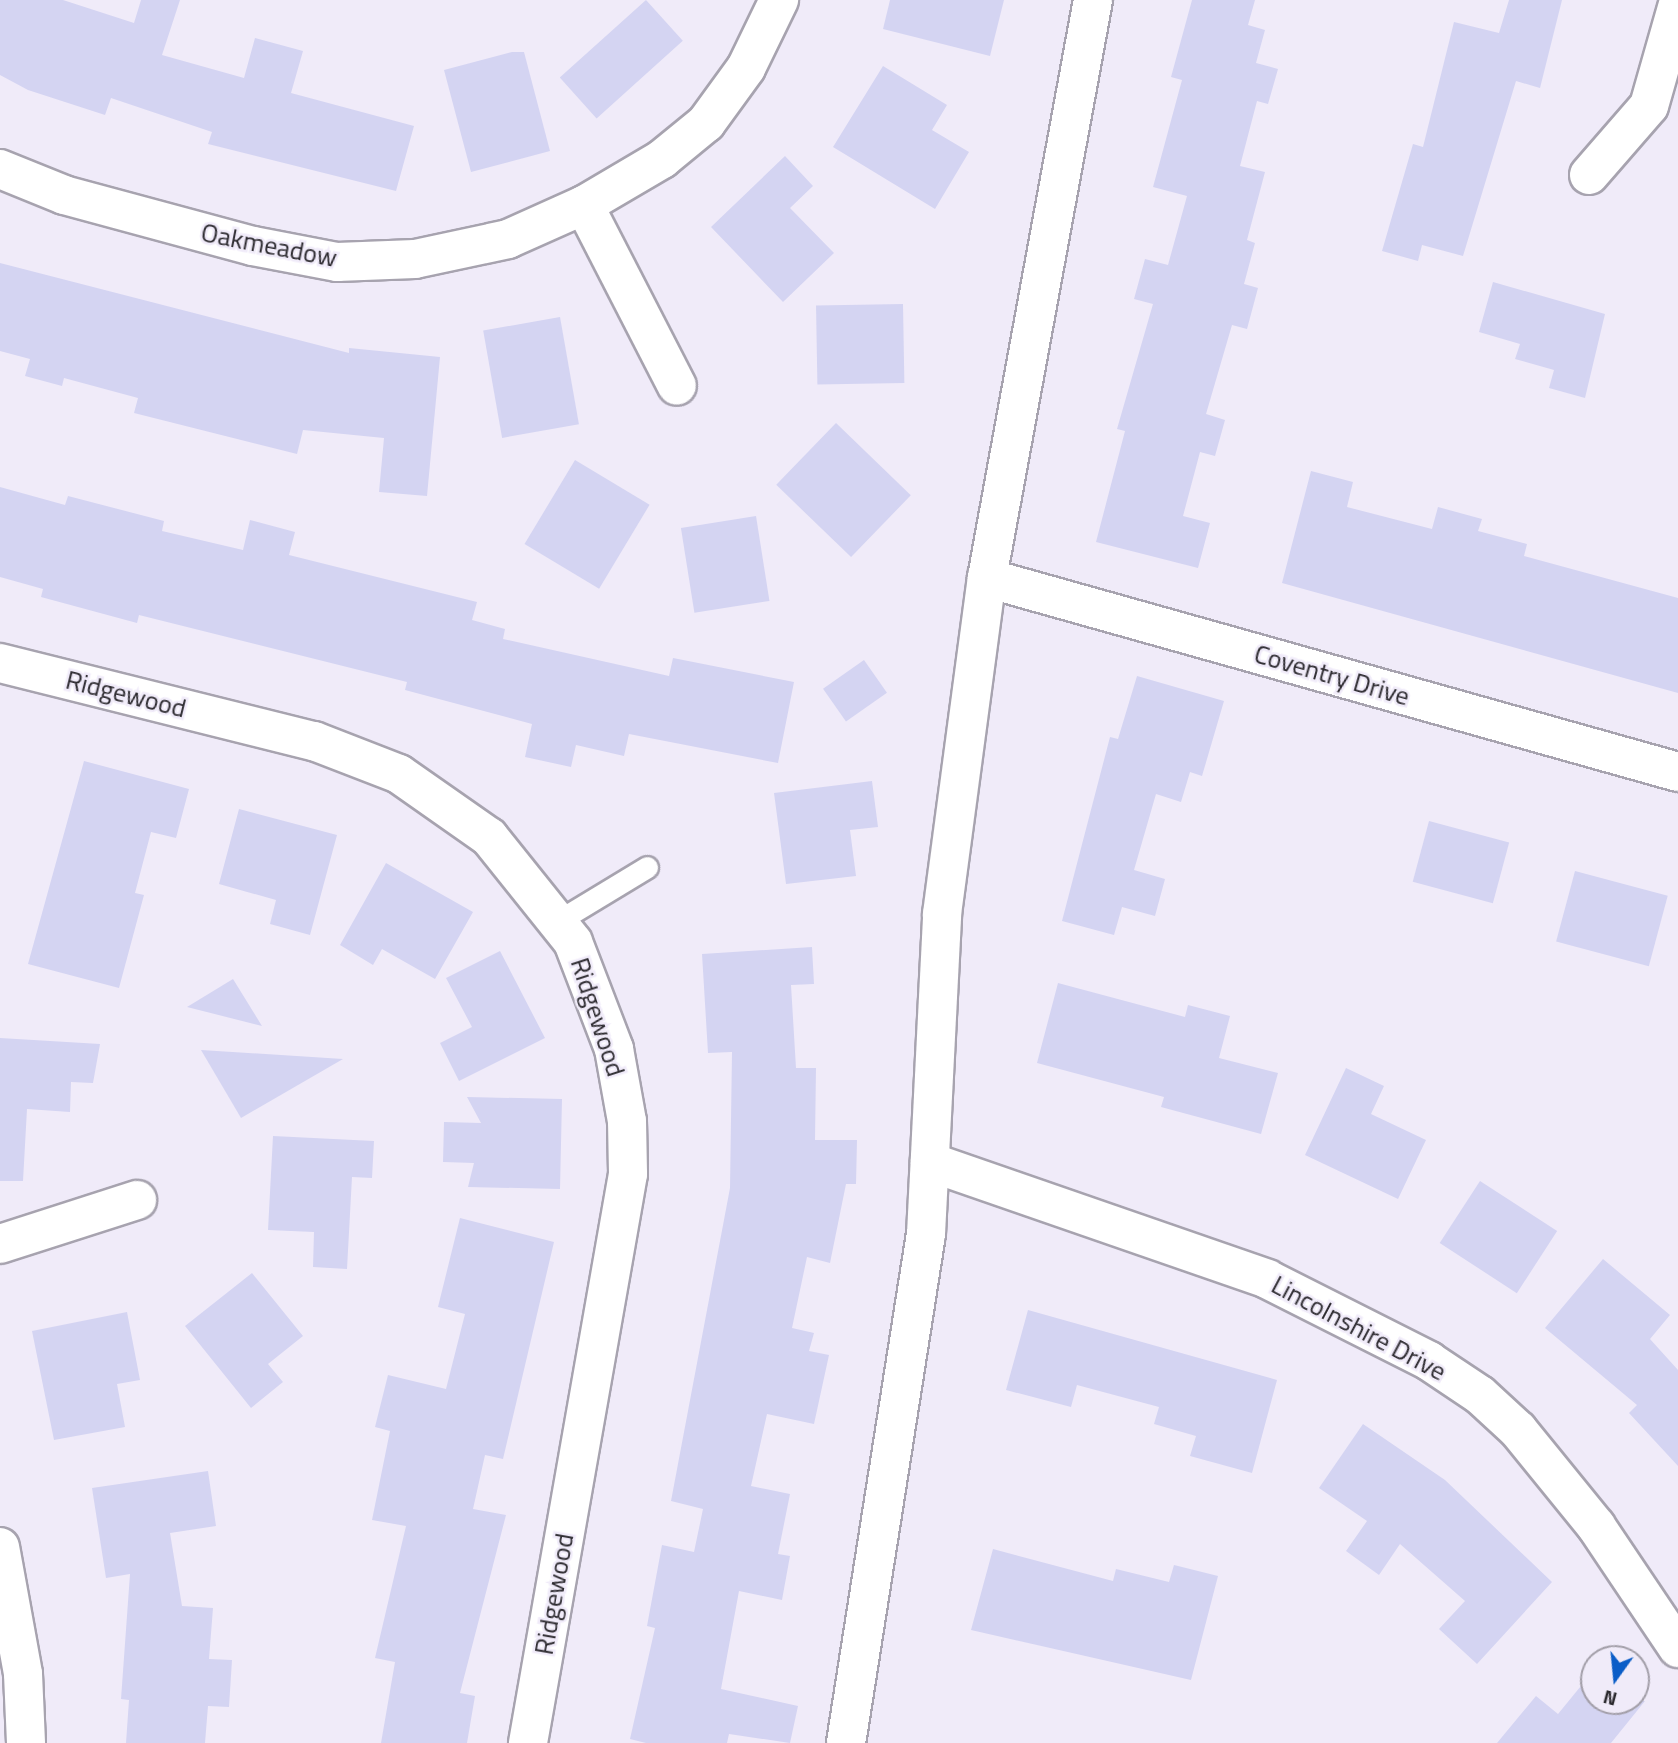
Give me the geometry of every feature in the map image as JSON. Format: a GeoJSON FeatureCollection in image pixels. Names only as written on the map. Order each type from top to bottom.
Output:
{"type":"FeatureCollection","features":[{"type":"Feature","properties":{"kind":"street","name":"Oakmeadow"},"geometry":{"type":"LineString","coordinates":[[0,169],[64,195],[253,246],[337,262],[415,259],[508,239],[584,205],[662,159],[706,123],[746,68],[779,0]]}},
{"type":"Feature","properties":{"kind":"street"},"geometry":{"type":"LineString","coordinates":[[847,1743],[912,1349],[930,1163],[942,915],[987,578],[1093,0]]}},
{"type":"Feature","properties":{"kind":"street"},"geometry":{"type":"LineString","coordinates":[[1588,175],[1649,106],[1678,4]]}},
{"type":"Feature","properties":{"kind":"street"},"geometry":{"type":"LineString","coordinates":[[584,205],[677,386]]}},
{"type":"Feature","properties":{"kind":"street","name":"Coventry Drive"},"geometry":{"type":"LineString","coordinates":[[987,578],[1678,772]]}},
{"type":"Feature","properties":{"kind":"street","name":"Ridgewood"},"geometry":{"type":"LineString","coordinates":[[0,663],[314,741],[399,774],[489,838],[573,942],[614,1049],[627,1121],[628,1174],[528,1743]]}},
{"type":"Feature","properties":{"kind":"street","name":"Lincolnshire Drive"},"geometry":{"type":"LineString","coordinates":[[930,1163],[1267,1279],[1429,1361],[1480,1395],[1518,1430],[1596,1526],[1678,1648]]}},
{"type":"Feature","properties":{"kind":"street"},"geometry":{"type":"LineString","coordinates":[[0,1244],[137,1200]]}},
{"type":"Feature","properties":{"kind":"street"},"geometry":{"type":"LineString","coordinates":[[0,1547],[23,1674],[26,1743]]}},
{"type":"Feature","properties":{"kind":"lane"},"geometry":{"type":"LineString","coordinates":[[558,921],[647,867]]}},
{"type":"Feature","properties":{"kind":"building"},"geometry":{"type":"Polygon","coordinates":[[[0,0],[63,0],[134,23],[141,0],[180,0],[162,55],[244,78],[255,38],[303,51],[291,93],[414,126],[396,191],[208,144],[212,132],[111,98],[105,115],[28,90],[0,75],[0,0]]]}},
{"type":"Feature","properties":{"kind":"building"},"geometry":{"type":"Polygon","coordinates":[[[646,0],[683,41],[597,118],[560,78],[646,0]]]}},
{"type":"Feature","properties":{"kind":"building"},"geometry":{"type":"Polygon","coordinates":[[[890,0],[1004,0],[990,56],[883,29],[890,0]]]}},
{"type":"Feature","properties":{"kind":"building"},"geometry":{"type":"Polygon","coordinates":[[[1192,0],[1255,0],[1248,25],[1265,30],[1256,63],[1278,69],[1268,104],[1257,101],[1240,166],[1265,172],[1247,240],[1255,243],[1244,284],[1258,288],[1247,329],[1232,325],[1206,414],[1225,420],[1215,456],[1200,452],[1183,516],[1210,523],[1198,568],[1096,542],[1125,431],[1117,429],[1153,304],[1134,299],[1145,259],[1168,265],[1187,196],[1153,187],[1182,80],[1171,77],[1192,0]]]}},
{"type":"Feature","properties":{"kind":"building"},"geometry":{"type":"Polygon","coordinates":[[[1509,0],[1562,0],[1540,88],[1516,81],[1463,256],[1422,245],[1418,261],[1382,251],[1413,144],[1423,147],[1454,22],[1499,33],[1509,0]]]}},
{"type":"Feature","properties":{"kind":"building"},"geometry":{"type":"Polygon","coordinates":[[[512,52],[524,52],[550,151],[471,172],[444,70],[512,52]]]}},
{"type":"Feature","properties":{"kind":"building"},"geometry":{"type":"Polygon","coordinates":[[[883,66],[947,105],[932,130],[969,152],[935,209],[833,147],[883,66]]]}},
{"type":"Feature","properties":{"kind":"building"},"geometry":{"type":"Polygon","coordinates":[[[785,156],[813,186],[790,208],[834,253],[783,302],[711,227],[785,156]]]}},
{"type":"Feature","properties":{"kind":"building"},"geometry":{"type":"Polygon","coordinates":[[[0,263],[349,353],[349,348],[440,357],[427,496],[379,492],[384,438],[303,430],[297,454],[134,413],[138,398],[64,378],[62,386],[25,376],[30,359],[0,351],[0,263]]]}},
{"type":"Feature","properties":{"kind":"building"},"geometry":{"type":"Polygon","coordinates":[[[1493,282],[1605,314],[1585,398],[1549,388],[1554,370],[1515,359],[1520,344],[1479,332],[1493,282]]]}},
{"type":"Feature","properties":{"kind":"building"},"geometry":{"type":"Polygon","coordinates":[[[903,304],[904,383],[817,385],[816,306],[903,304]]]}},
{"type":"Feature","properties":{"kind":"building"},"geometry":{"type":"Polygon","coordinates":[[[560,317],[579,424],[502,438],[483,331],[560,317]]]}},
{"type":"Feature","properties":{"kind":"building"},"geometry":{"type":"Polygon","coordinates":[[[836,423],[911,495],[851,557],[776,485],[836,423]]]}},
{"type":"Feature","properties":{"kind":"building"},"geometry":{"type":"Polygon","coordinates":[[[575,460],[650,505],[599,589],[525,544],[575,460]]]}},
{"type":"Feature","properties":{"kind":"building"},"geometry":{"type":"Polygon","coordinates":[[[1311,471],[1353,482],[1347,507],[1432,529],[1438,507],[1482,519],[1478,531],[1527,544],[1524,556],[1678,598],[1678,693],[1282,583],[1311,471]]]}},
{"type":"Feature","properties":{"kind":"building"},"geometry":{"type":"Polygon","coordinates":[[[0,487],[65,505],[68,496],[164,521],[162,531],[243,550],[250,520],[295,532],[289,555],[477,602],[472,620],[505,629],[503,639],[669,676],[673,658],[794,682],[778,763],[629,734],[624,756],[576,745],[571,767],[525,757],[532,724],[405,690],[407,682],[139,615],[137,623],[41,597],[43,589],[0,577],[0,487]]]}},
{"type":"Feature","properties":{"kind":"building"},"geometry":{"type":"Polygon","coordinates":[[[756,516],[769,601],[694,613],[681,528],[756,516]]]}},
{"type":"Feature","properties":{"kind":"building"},"geometry":{"type":"Polygon","coordinates":[[[864,660],[887,693],[846,721],[823,689],[864,660]]]}},
{"type":"Feature","properties":{"kind":"building"},"geometry":{"type":"Polygon","coordinates":[[[1137,676],[1224,701],[1202,776],[1190,772],[1181,802],[1156,794],[1134,870],[1165,879],[1155,916],[1122,907],[1114,935],[1062,921],[1110,737],[1118,739],[1137,676]]]}},
{"type":"Feature","properties":{"kind":"building"},"geometry":{"type":"Polygon","coordinates":[[[84,761],[189,789],[176,838],[151,832],[135,893],[144,895],[119,988],[28,964],[84,761]]]}},
{"type":"Feature","properties":{"kind":"building"},"geometry":{"type":"Polygon","coordinates":[[[872,781],[878,827],[850,830],[856,876],[786,884],[774,793],[872,781]]]}},
{"type":"Feature","properties":{"kind":"building"},"geometry":{"type":"Polygon","coordinates":[[[239,809],[337,835],[310,935],[270,924],[276,900],[219,884],[239,809]]]}},
{"type":"Feature","properties":{"kind":"building"},"geometry":{"type":"Polygon","coordinates":[[[1429,821],[1509,842],[1493,903],[1413,882],[1429,821]]]}},
{"type":"Feature","properties":{"kind":"building"},"geometry":{"type":"Polygon","coordinates":[[[386,863],[473,912],[435,979],[382,949],[373,965],[340,945],[386,863]]]}},
{"type":"Feature","properties":{"kind":"building"},"geometry":{"type":"Polygon","coordinates":[[[1575,871],[1668,896],[1649,966],[1556,942],[1575,871]]]}},
{"type":"Feature","properties":{"kind":"building"},"geometry":{"type":"Polygon","coordinates":[[[812,947],[814,984],[791,985],[796,1068],[816,1068],[815,1140],[857,1140],[856,1184],[846,1184],[830,1263],[807,1257],[792,1328],[814,1333],[809,1351],[829,1355],[814,1424],[767,1414],[751,1486],[790,1494],[778,1554],[790,1556],[782,1600],[739,1591],[721,1689],[798,1706],[790,1743],[729,1734],[727,1743],[646,1743],[630,1739],[655,1628],[647,1626],[662,1545],[694,1552],[703,1509],[671,1501],[730,1188],[732,1052],[708,1053],[702,954],[812,947]]]}},
{"type":"Feature","properties":{"kind":"building"},"geometry":{"type":"Polygon","coordinates":[[[500,951],[545,1038],[459,1081],[440,1043],[472,1027],[446,978],[500,951]]]}},
{"type":"Feature","properties":{"kind":"building"},"geometry":{"type":"Polygon","coordinates":[[[233,979],[262,1026],[187,1007],[233,979]]]}},
{"type":"Feature","properties":{"kind":"building"},"geometry":{"type":"Polygon","coordinates":[[[1058,983],[1185,1017],[1188,1005],[1230,1016],[1219,1058],[1278,1073],[1261,1134],[1161,1107],[1164,1097],[1037,1063],[1058,983]]]}},
{"type":"Feature","properties":{"kind":"building"},"geometry":{"type":"Polygon","coordinates":[[[0,1038],[100,1044],[93,1083],[71,1082],[70,1112],[27,1109],[23,1181],[0,1181],[0,1038]]]}},
{"type":"Feature","properties":{"kind":"building"},"geometry":{"type":"Polygon","coordinates":[[[201,1050],[343,1059],[241,1118],[201,1050]]]}},
{"type":"Feature","properties":{"kind":"building"},"geometry":{"type":"Polygon","coordinates":[[[1346,1068],[1384,1086],[1371,1114],[1426,1140],[1398,1199],[1305,1155],[1346,1068]]]}},
{"type":"Feature","properties":{"kind":"building"},"geometry":{"type":"Polygon","coordinates":[[[467,1097],[562,1099],[560,1189],[468,1187],[474,1163],[443,1162],[444,1122],[481,1123],[467,1097]]]}},
{"type":"Feature","properties":{"kind":"building"},"geometry":{"type":"Polygon","coordinates":[[[273,1136],[374,1141],[372,1178],[352,1177],[347,1269],[313,1267],[314,1232],[268,1230],[273,1136]]]}},
{"type":"Feature","properties":{"kind":"building"},"geometry":{"type":"Polygon","coordinates":[[[1480,1181],[1557,1231],[1517,1293],[1440,1243],[1480,1181]]]}},
{"type":"Feature","properties":{"kind":"building"},"geometry":{"type":"Polygon","coordinates":[[[460,1218],[554,1242],[503,1459],[485,1455],[473,1509],[506,1515],[460,1693],[475,1696],[467,1743],[381,1743],[395,1662],[375,1658],[406,1526],[372,1520],[390,1431],[375,1427],[388,1375],[446,1389],[465,1314],[438,1307],[460,1218]]]}},
{"type":"Feature","properties":{"kind":"building"},"geometry":{"type":"Polygon","coordinates":[[[1603,1259],[1670,1315],[1650,1339],[1678,1370],[1678,1466],[1629,1413],[1637,1405],[1545,1328],[1603,1259]]]}},
{"type":"Feature","properties":{"kind":"building"},"geometry":{"type":"Polygon","coordinates":[[[252,1273],[303,1336],[268,1364],[283,1382],[251,1408],[185,1326],[252,1273]]]}},
{"type":"Feature","properties":{"kind":"building"},"geometry":{"type":"Polygon","coordinates":[[[1028,1310],[1277,1380],[1252,1473],[1190,1456],[1196,1436],[1154,1424],[1159,1407],[1077,1385],[1071,1407],[1006,1390],[1028,1310]]]}},
{"type":"Feature","properties":{"kind":"building"},"geometry":{"type":"Polygon","coordinates":[[[127,1312],[140,1380],[117,1384],[125,1427],[54,1440],[32,1331],[127,1312]]]}},
{"type":"Feature","properties":{"kind":"building"},"geometry":{"type":"Polygon","coordinates":[[[1363,1424],[1445,1480],[1552,1582],[1477,1664],[1439,1629],[1465,1601],[1400,1544],[1379,1575],[1346,1551],[1367,1521],[1319,1488],[1363,1424]]]}},
{"type":"Feature","properties":{"kind":"building"},"geometry":{"type":"Polygon","coordinates":[[[208,1471],[216,1526],[170,1533],[182,1606],[213,1608],[209,1659],[232,1660],[229,1707],[208,1706],[205,1743],[126,1743],[129,1700],[121,1699],[130,1574],[106,1578],[92,1488],[208,1471]]]}},
{"type":"Feature","properties":{"kind":"building"},"geometry":{"type":"Polygon","coordinates":[[[993,1549],[1113,1581],[1116,1569],[1169,1582],[1174,1565],[1218,1576],[1191,1680],[971,1630],[993,1549]]]}},
{"type":"Feature","properties":{"kind":"building"},"geometry":{"type":"Polygon","coordinates":[[[1580,1687],[1580,1715],[1634,1715],[1611,1743],[1497,1743],[1536,1696],[1558,1714],[1580,1687]]]}}]}
